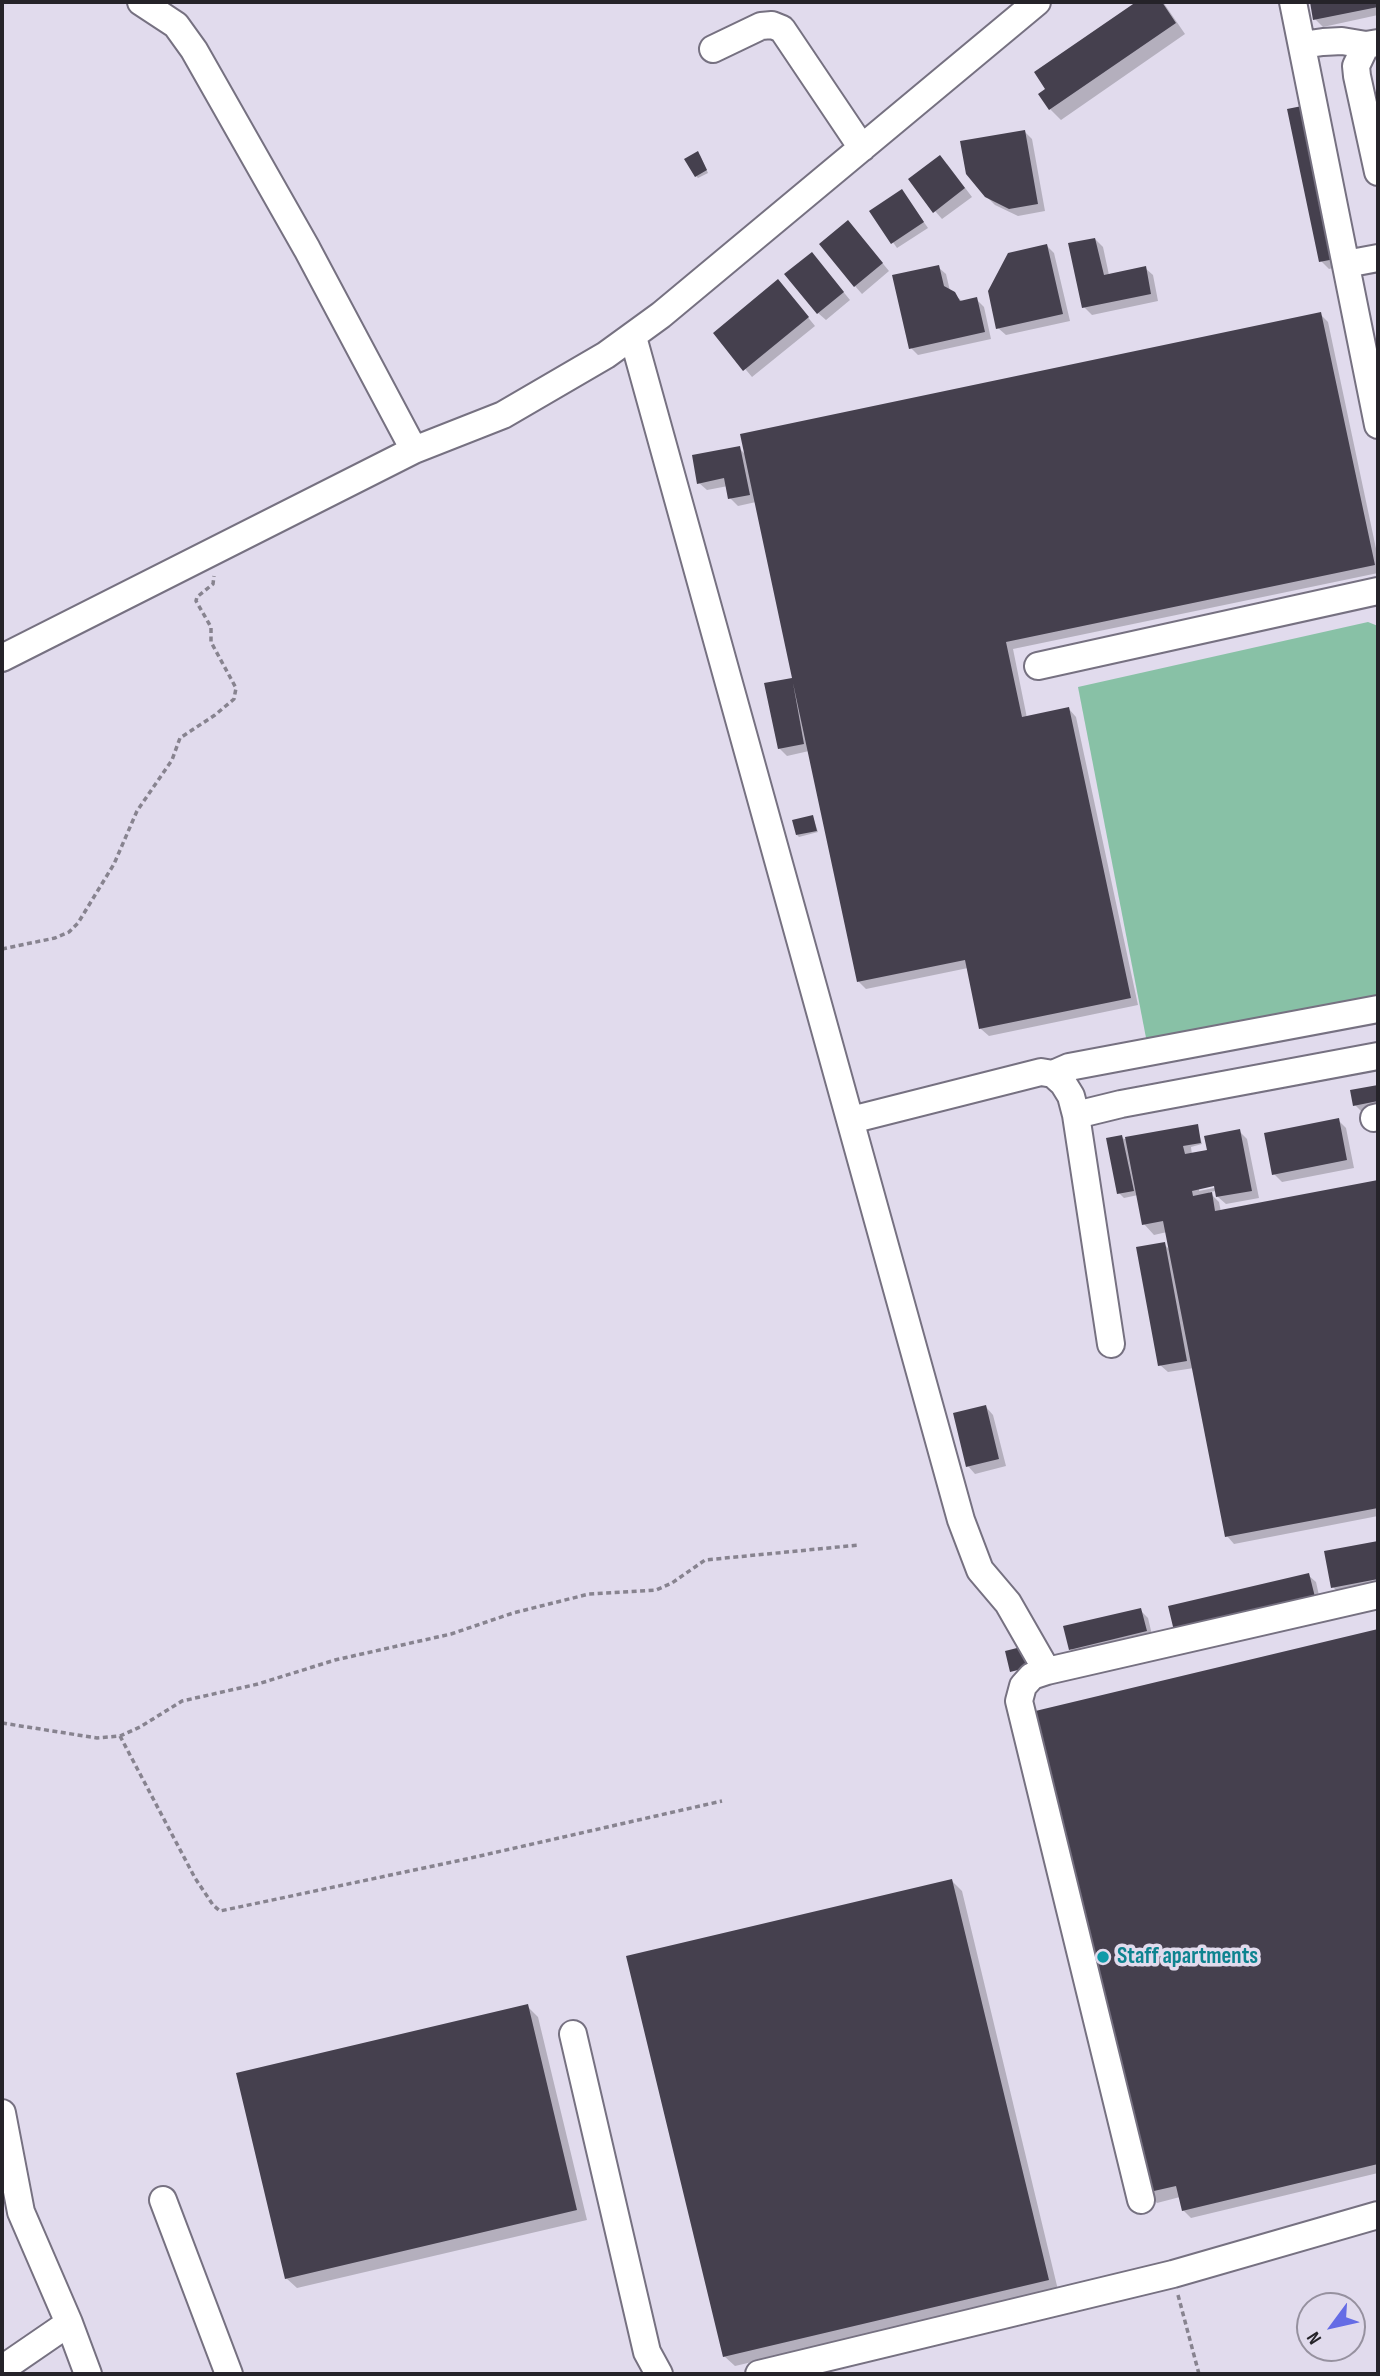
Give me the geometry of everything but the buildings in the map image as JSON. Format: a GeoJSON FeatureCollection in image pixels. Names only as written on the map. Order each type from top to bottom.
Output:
{"type":"FeatureCollection","features":[{"type":"Feature","properties":{"kind":"street"},"geometry":{"type":"LineString","coordinates":[[141,2],[176,25],[194,50],[307,249],[414,450]]}},
{"type":"Feature","properties":{"kind":"street"},"geometry":{"type":"LineString","coordinates":[[2,658],[414,450],[503,415],[633,337],[1037,2]]}},
{"type":"Feature","properties":{"kind":"street"},"geometry":{"type":"LineString","coordinates":[[1293,2],[1378,425]]}},
{"type":"Feature","properties":{"kind":"street"},"geometry":{"type":"LineString","coordinates":[[713,49],[761,26],[772,25],[782,29],[862,148]]}},
{"type":"Feature","properties":{"kind":"street"},"geometry":{"type":"LineString","coordinates":[[1302,45],[1342,41],[1372,44]]}},
{"type":"Feature","properties":{"kind":"street"},"geometry":{"type":"LineString","coordinates":[[1372,44],[1356,66],[1356,76],[1378,172]]}},
{"type":"Feature","properties":{"kind":"street"},"geometry":{"type":"LineString","coordinates":[[1346,264],[1378,258]]}},
{"type":"Feature","properties":{"kind":"street"},"geometry":{"type":"LineString","coordinates":[[633,337],[970,1550],[980,1570],[1008,1603],[1047,1671]]}},
{"type":"Feature","properties":{"kind":"street"},"geometry":{"type":"LineString","coordinates":[[1038,666],[1378,591]]}},
{"type":"Feature","properties":{"kind":"street"},"geometry":{"type":"LineString","coordinates":[[851,1120],[1041,1072],[1053,1074],[1069,1068],[1378,1009]]}},
{"type":"Feature","properties":{"kind":"street"},"geometry":{"type":"LineString","coordinates":[[1076,1115],[1121,1104],[1378,1056]]}},
{"type":"Feature","properties":{"kind":"street"},"geometry":{"type":"LineString","coordinates":[[1053,1074],[1071,1096],[1076,1115],[1111,1344]]}},
{"type":"Feature","properties":{"kind":"street"},"geometry":{"type":"LineString","coordinates":[[1141,2200],[1019,1701],[1024,1686],[1032,1676],[1047,1671],[1378,1595]]}},
{"type":"Feature","properties":{"kind":"street"},"geometry":{"type":"LineString","coordinates":[[573,2034],[647,2352],[659,2374]]}},
{"type":"Feature","properties":{"kind":"street"},"geometry":{"type":"LineString","coordinates":[[2,2113],[21,2212],[88,2374]]}},
{"type":"Feature","properties":{"kind":"street"},"geometry":{"type":"LineString","coordinates":[[163,2200],[229,2374]]}},
{"type":"Feature","properties":{"kind":"street"},"geometry":{"type":"LineString","coordinates":[[759,2374],[1173,2274],[1378,2216]]}},
{"type":"Feature","properties":{"kind":"street"},"geometry":{"type":"LineString","coordinates":[[2,2369],[69,2323]]}},
{"type":"Feature","properties":{"kind":"path"},"geometry":{"type":"LineString","coordinates":[[2,949],[55,938],[69,932],[78,923],[114,863],[137,811],[172,760],[180,738],[234,699],[236,688],[211,642],[211,628],[196,601],[214,582],[212,552]]}},
{"type":"Feature","properties":{"kind":"path"},"geometry":{"type":"LineString","coordinates":[[2,1723],[97,1738],[120,1736],[182,1701],[258,1684],[335,1660],[452,1634],[513,1613],[589,1594],[656,1590],[672,1583],[705,1560],[859,1545]]}},
{"type":"Feature","properties":{"kind":"path"},"geometry":{"type":"LineString","coordinates":[[120,1736],[195,1878],[212,1905],[220,1911],[487,1855],[722,1801]]}},
{"type":"Feature","properties":{"kind":"path"},"geometry":{"type":"LineString","coordinates":[[1173,2274],[1199,2374]]}},
{"type":"Feature","properties":{"kind":"green space"},"geometry":{"type":"Polygon","coordinates":[[[1368,622],[1378,626],[1378,1002],[1148,1048],[1078,687],[1368,622]]]}},
{"type":"Feature","properties":{"kind":"place","name":"Staff apartments"},"geometry":{"type":"Point","coordinates":[1103,1957]}}]}
